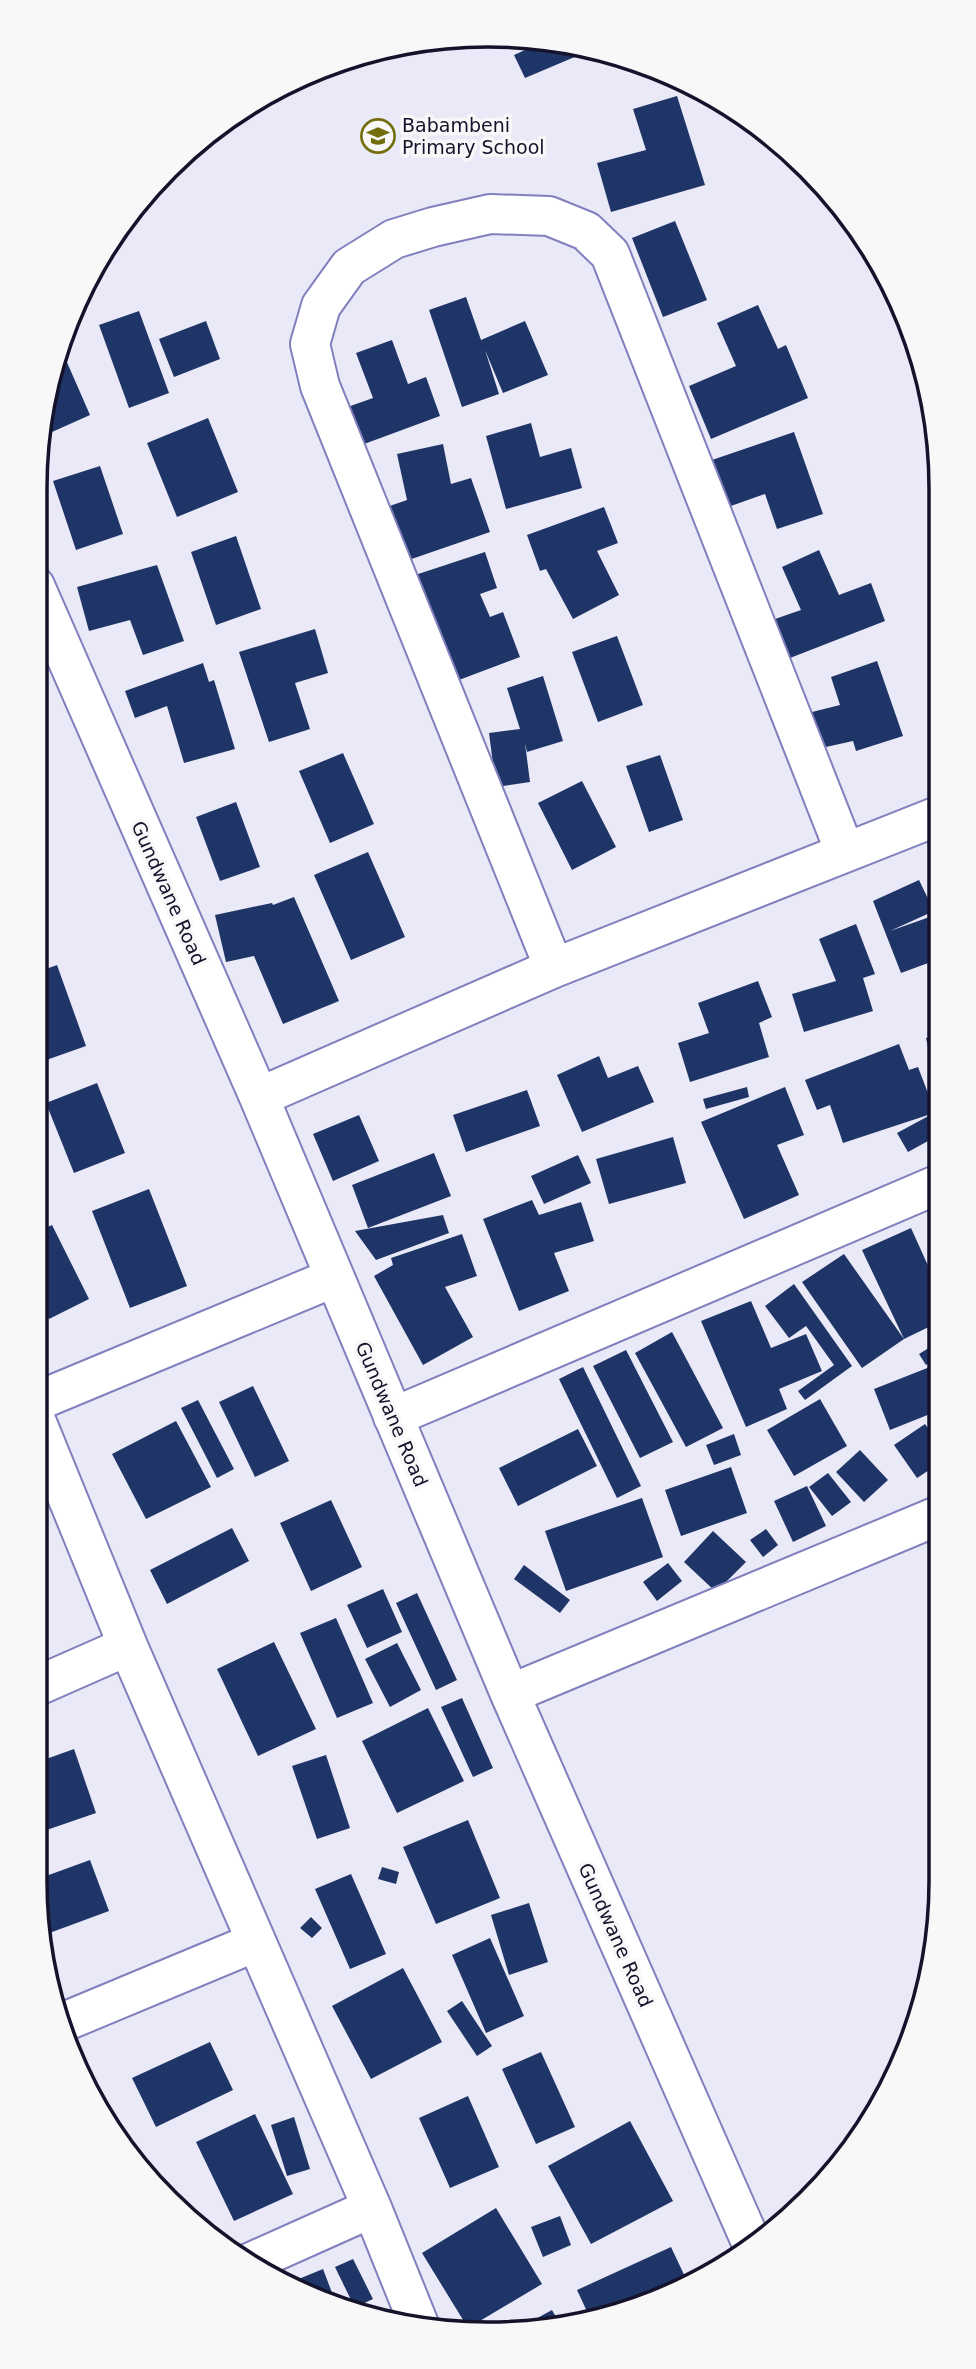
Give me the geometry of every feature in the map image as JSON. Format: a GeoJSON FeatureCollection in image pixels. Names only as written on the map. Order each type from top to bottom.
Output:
{"type":"FeatureCollection","features":[{"type":"Feature","properties":{"kind":"street"},"geometry":{"type":"LineString","coordinates":[[554,968],[320,386],[310,344],[321,306],[349,267],[394,239],[490,214],[550,216],[586,231],[610,254],[845,852]]}},
{"type":"Feature","properties":{"kind":"street","name":"Gundwane Road"},"geometry":{"type":"LineString","coordinates":[[47,638],[259,1097],[510,1694],[748,2236]]}},
{"type":"Feature","properties":{"kind":"street"},"geometry":{"type":"LineString","coordinates":[[259,1097],[554,968],[929,819]]}},
{"type":"Feature","properties":{"kind":"street"},"geometry":{"type":"LineString","coordinates":[[393,1416],[929,1188]]}},
{"type":"Feature","properties":{"kind":"street"},"geometry":{"type":"LineString","coordinates":[[47,1397],[333,1278]]}},
{"type":"Feature","properties":{"kind":"street"},"geometry":{"type":"LineString","coordinates":[[47,1447],[128,1646],[372,2208],[415,2315]]}},
{"type":"Feature","properties":{"kind":"street"},"geometry":{"type":"LineString","coordinates":[[510,1694],[929,1520]]}},
{"type":"Feature","properties":{"kind":"street"},"geometry":{"type":"LineString","coordinates":[[47,1682],[128,1646]]}},
{"type":"Feature","properties":{"kind":"street"},"geometry":{"type":"LineString","coordinates":[[70,2019],[256,1942]]}},
{"type":"Feature","properties":{"kind":"street"},"geometry":{"type":"LineString","coordinates":[[260,2258],[372,2208]]}},
{"type":"Feature","properties":{"kind":"building"},"geometry":{"type":"Polygon","coordinates":[[[527,49],[576,56],[525,78],[514,55],[527,49]]]}},
{"type":"Feature","properties":{"kind":"building"},"geometry":{"type":"Polygon","coordinates":[[[677,96],[705,185],[611,212],[597,163],[646,150],[633,109],[677,96]]]}},
{"type":"Feature","properties":{"kind":"building"},"geometry":{"type":"Polygon","coordinates":[[[675,221],[707,300],[663,317],[632,238],[675,221]]]}},
{"type":"Feature","properties":{"kind":"building"},"geometry":{"type":"Polygon","coordinates":[[[466,297],[481,340],[525,321],[548,375],[503,393],[485,350],[499,394],[462,407],[429,310],[466,297]]]}},
{"type":"Feature","properties":{"kind":"building"},"geometry":{"type":"Polygon","coordinates":[[[758,305],[778,349],[786,345],[808,398],[711,439],[689,386],[736,366],[717,323],[758,305]]]}},
{"type":"Feature","properties":{"kind":"building"},"geometry":{"type":"Polygon","coordinates":[[[139,311],[169,393],[129,408],[99,325],[139,311]]]}},
{"type":"Feature","properties":{"kind":"building"},"geometry":{"type":"Polygon","coordinates":[[[206,321],[220,359],[174,377],[159,339],[206,321]]]}},
{"type":"Feature","properties":{"kind":"building"},"geometry":{"type":"Polygon","coordinates":[[[392,340],[408,384],[426,377],[440,416],[356,447],[342,409],[373,398],[356,353],[392,340]]]}},
{"type":"Feature","properties":{"kind":"building"},"geometry":{"type":"Polygon","coordinates":[[[66,361],[90,415],[52,432],[56,402],[66,361]]]}},
{"type":"Feature","properties":{"kind":"building"},"geometry":{"type":"Polygon","coordinates":[[[208,418],[238,492],[177,517],[147,443],[208,418]]]}},
{"type":"Feature","properties":{"kind":"building"},"geometry":{"type":"Polygon","coordinates":[[[531,423],[540,457],[571,448],[582,488],[506,509],[486,436],[531,423]]]}},
{"type":"Feature","properties":{"kind":"building"},"geometry":{"type":"Polygon","coordinates":[[[794,432],[823,514],[777,529],[765,494],[728,507],[712,460],[794,432]]]}},
{"type":"Feature","properties":{"kind":"building"},"geometry":{"type":"Polygon","coordinates":[[[443,444],[451,484],[471,478],[490,532],[400,563],[381,509],[407,500],[397,454],[443,444]]]}},
{"type":"Feature","properties":{"kind":"building"},"geometry":{"type":"Polygon","coordinates":[[[100,466],[123,534],[76,550],[53,481],[100,466]]]}},
{"type":"Feature","properties":{"kind":"building"},"geometry":{"type":"Polygon","coordinates":[[[604,507],[618,543],[597,551],[619,595],[573,619],[546,569],[540,571],[527,535],[604,507]]]}},
{"type":"Feature","properties":{"kind":"building"},"geometry":{"type":"Polygon","coordinates":[[[236,536],[261,609],[216,625],[191,552],[236,536]]]}},
{"type":"Feature","properties":{"kind":"building"},"geometry":{"type":"Polygon","coordinates":[[[819,550],[839,595],[871,583],[885,621],[790,658],[775,619],[801,610],[782,567],[819,550]]]}},
{"type":"Feature","properties":{"kind":"building"},"geometry":{"type":"Polygon","coordinates":[[[485,552],[497,588],[480,594],[490,617],[503,612],[520,657],[443,686],[400,580],[485,552]]]}},
{"type":"Feature","properties":{"kind":"building"},"geometry":{"type":"Polygon","coordinates":[[[157,565],[184,641],[143,655],[130,620],[89,631],[77,587],[157,565]]]}},
{"type":"Feature","properties":{"kind":"building"},"geometry":{"type":"Polygon","coordinates":[[[315,629],[328,673],[295,683],[310,729],[269,742],[239,652],[315,629]]]}},
{"type":"Feature","properties":{"kind":"building"},"geometry":{"type":"Polygon","coordinates":[[[617,636],[643,705],[598,722],[572,652],[617,636]]]}},
{"type":"Feature","properties":{"kind":"building"},"geometry":{"type":"Polygon","coordinates":[[[877,661],[903,736],[856,751],[853,741],[817,749],[808,713],[840,705],[831,677],[877,661]]]}},
{"type":"Feature","properties":{"kind":"building"},"geometry":{"type":"Polygon","coordinates":[[[203,663],[209,682],[214,680],[235,749],[184,763],[167,706],[135,718],[125,691],[203,663]]]}},
{"type":"Feature","properties":{"kind":"building"},"geometry":{"type":"Polygon","coordinates":[[[543,676],[563,741],[527,752],[525,743],[530,782],[496,787],[489,733],[520,729],[507,688],[543,676]]]}},
{"type":"Feature","properties":{"kind":"building"},"geometry":{"type":"Polygon","coordinates":[[[343,753],[374,824],[330,843],[299,771],[343,753]]]}},
{"type":"Feature","properties":{"kind":"building"},"geometry":{"type":"Polygon","coordinates":[[[660,755],[683,820],[649,832],[626,766],[660,755]]]}},
{"type":"Feature","properties":{"kind":"building"},"geometry":{"type":"Polygon","coordinates":[[[582,781],[616,847],[572,870],[538,803],[582,781]]]}},
{"type":"Feature","properties":{"kind":"building"},"geometry":{"type":"Polygon","coordinates":[[[236,802],[260,867],[220,881],[196,817],[236,802]]]}},
{"type":"Feature","properties":{"kind":"building"},"geometry":{"type":"Polygon","coordinates":[[[368,852],[405,937],[351,960],[314,875],[368,852]]]}},
{"type":"Feature","properties":{"kind":"building"},"geometry":{"type":"Polygon","coordinates":[[[919,880],[929,901],[929,913],[890,931],[929,917],[929,963],[901,973],[873,901],[919,880]]]}},
{"type":"Feature","properties":{"kind":"building"},"geometry":{"type":"Polygon","coordinates":[[[294,897],[339,1001],[283,1024],[254,956],[226,962],[215,915],[272,903],[273,905],[294,897]]]}},
{"type":"Feature","properties":{"kind":"building"},"geometry":{"type":"Polygon","coordinates":[[[856,924],[875,974],[863,978],[873,1011],[804,1032],[792,994],[836,981],[819,939],[856,924]]]}},
{"type":"Feature","properties":{"kind":"building"},"geometry":{"type":"Polygon","coordinates":[[[57,965],[86,1046],[47,1060],[47,969],[57,965]]]}},
{"type":"Feature","properties":{"kind":"building"},"geometry":{"type":"Polygon","coordinates":[[[758,981],[772,1017],[759,1023],[769,1057],[690,1082],[678,1043],[709,1033],[698,1003],[758,981]]]}},
{"type":"Feature","properties":{"kind":"building"},"geometry":{"type":"Polygon","coordinates":[[[899,1044],[909,1070],[918,1067],[929,1096],[929,1115],[843,1143],[830,1105],[817,1110],[805,1080],[899,1044]]]}},
{"type":"Feature","properties":{"kind":"building"},"geometry":{"type":"Polygon","coordinates":[[[599,1056],[608,1078],[638,1066],[654,1102],[582,1132],[557,1075],[599,1056]]]}},
{"type":"Feature","properties":{"kind":"building"},"geometry":{"type":"Polygon","coordinates":[[[97,1083],[125,1153],[74,1173],[47,1103],[97,1083]]]}},
{"type":"Feature","properties":{"kind":"building"},"geometry":{"type":"Polygon","coordinates":[[[747,1087],[749,1097],[706,1109],[703,1099],[747,1087]]]}},
{"type":"Feature","properties":{"kind":"building"},"geometry":{"type":"Polygon","coordinates":[[[785,1087],[804,1135],[777,1145],[799,1195],[744,1219],[701,1122],[785,1087]]]}},
{"type":"Feature","properties":{"kind":"building"},"geometry":{"type":"Polygon","coordinates":[[[527,1090],[540,1126],[466,1152],[453,1115],[527,1090]]]}},
{"type":"Feature","properties":{"kind":"building"},"geometry":{"type":"Polygon","coordinates":[[[359,1115],[379,1161],[333,1181],[313,1134],[359,1115]]]}},
{"type":"Feature","properties":{"kind":"building"},"geometry":{"type":"Polygon","coordinates":[[[929,1116],[929,1140],[908,1152],[897,1133],[929,1116]]]}},
{"type":"Feature","properties":{"kind":"building"},"geometry":{"type":"Polygon","coordinates":[[[673,1137],[686,1183],[609,1204],[596,1159],[673,1137]]]}},
{"type":"Feature","properties":{"kind":"building"},"geometry":{"type":"Polygon","coordinates":[[[434,1153],[451,1196],[368,1228],[352,1185],[434,1153]]]}},
{"type":"Feature","properties":{"kind":"building"},"geometry":{"type":"Polygon","coordinates":[[[578,1155],[591,1183],[544,1204],[531,1176],[578,1155]]]}},
{"type":"Feature","properties":{"kind":"building"},"geometry":{"type":"Polygon","coordinates":[[[149,1189],[187,1286],[130,1308],[92,1211],[149,1189]]]}},
{"type":"Feature","properties":{"kind":"building"},"geometry":{"type":"Polygon","coordinates":[[[532,1200],[539,1215],[581,1202],[594,1241],[554,1253],[569,1291],[519,1311],[483,1219],[532,1200]]]}},
{"type":"Feature","properties":{"kind":"building"},"geometry":{"type":"Polygon","coordinates":[[[443,1215],[449,1233],[376,1260],[355,1231],[443,1215]]]}},
{"type":"Feature","properties":{"kind":"building"},"geometry":{"type":"Polygon","coordinates":[[[52,1225],[89,1299],[49,1319],[47,1315],[47,1227],[52,1225]]]}},
{"type":"Feature","properties":{"kind":"building"},"geometry":{"type":"Polygon","coordinates":[[[911,1228],[929,1268],[929,1327],[904,1339],[862,1250],[911,1228]]]}},
{"type":"Feature","properties":{"kind":"building"},"geometry":{"type":"Polygon","coordinates":[[[462,1234],[477,1276],[445,1287],[473,1337],[423,1365],[374,1276],[393,1265],[391,1258],[462,1234]]]}},
{"type":"Feature","properties":{"kind":"building"},"geometry":{"type":"Polygon","coordinates":[[[844,1254],[904,1339],[862,1368],[802,1282],[844,1254]]]}},
{"type":"Feature","properties":{"kind":"building"},"geometry":{"type":"Polygon","coordinates":[[[794,1284],[852,1366],[805,1400],[798,1391],[834,1365],[806,1326],[789,1338],[765,1306],[794,1284]]]}},
{"type":"Feature","properties":{"kind":"building"},"geometry":{"type":"Polygon","coordinates":[[[751,1301],[771,1348],[806,1334],[822,1371],[779,1389],[787,1409],[746,1427],[701,1321],[751,1301]]]}},
{"type":"Feature","properties":{"kind":"building"},"geometry":{"type":"Polygon","coordinates":[[[672,1332],[723,1428],[686,1447],[635,1353],[672,1332]]]}},
{"type":"Feature","properties":{"kind":"building"},"geometry":{"type":"Polygon","coordinates":[[[929,1348],[929,1363],[926,1365],[919,1354],[929,1348]]]}},
{"type":"Feature","properties":{"kind":"building"},"geometry":{"type":"Polygon","coordinates":[[[626,1350],[673,1442],[640,1458],[593,1366],[626,1350]]]}},
{"type":"Feature","properties":{"kind":"building"},"geometry":{"type":"Polygon","coordinates":[[[583,1367],[641,1486],[617,1498],[559,1379],[583,1367]]]}},
{"type":"Feature","properties":{"kind":"building"},"geometry":{"type":"Polygon","coordinates":[[[929,1367],[929,1414],[890,1430],[874,1389],[929,1367]]]}},
{"type":"Feature","properties":{"kind":"building"},"geometry":{"type":"Polygon","coordinates":[[[253,1386],[289,1461],[255,1477],[219,1402],[253,1386]]]}},
{"type":"Feature","properties":{"kind":"building"},"geometry":{"type":"Polygon","coordinates":[[[820,1399],[847,1446],[794,1476],[767,1430],[820,1399]]]}},
{"type":"Feature","properties":{"kind":"building"},"geometry":{"type":"Polygon","coordinates":[[[198,1400],[234,1469],[217,1478],[181,1408],[198,1400]]]}},
{"type":"Feature","properties":{"kind":"building"},"geometry":{"type":"Polygon","coordinates":[[[176,1421],[211,1487],[146,1519],[112,1454],[176,1421]]]}},
{"type":"Feature","properties":{"kind":"building"},"geometry":{"type":"Polygon","coordinates":[[[925,1424],[929,1430],[929,1470],[917,1478],[894,1445],[925,1424]]]}},
{"type":"Feature","properties":{"kind":"building"},"geometry":{"type":"Polygon","coordinates":[[[578,1429],[597,1466],[518,1506],[499,1468],[578,1429]]]}},
{"type":"Feature","properties":{"kind":"building"},"geometry":{"type":"Polygon","coordinates":[[[734,1434],[741,1455],[714,1465],[706,1445],[734,1434]]]}},
{"type":"Feature","properties":{"kind":"building"},"geometry":{"type":"Polygon","coordinates":[[[860,1450],[888,1480],[864,1502],[836,1472],[860,1450]]]}},
{"type":"Feature","properties":{"kind":"building"},"geometry":{"type":"Polygon","coordinates":[[[731,1467],[747,1513],[681,1536],[665,1490],[731,1467]]]}},
{"type":"Feature","properties":{"kind":"building"},"geometry":{"type":"Polygon","coordinates":[[[828,1473],[851,1502],[832,1516],[809,1487],[828,1473]]]}},
{"type":"Feature","properties":{"kind":"building"},"geometry":{"type":"Polygon","coordinates":[[[807,1486],[826,1526],[793,1542],[774,1501],[807,1486]]]}},
{"type":"Feature","properties":{"kind":"building"},"geometry":{"type":"Polygon","coordinates":[[[642,1498],[663,1557],[566,1591],[545,1531],[642,1498]]]}},
{"type":"Feature","properties":{"kind":"building"},"geometry":{"type":"Polygon","coordinates":[[[331,1500],[362,1567],[311,1591],[280,1523],[331,1500]]]}},
{"type":"Feature","properties":{"kind":"building"},"geometry":{"type":"Polygon","coordinates":[[[232,1528],[249,1561],[167,1604],[150,1570],[232,1528]]]}},
{"type":"Feature","properties":{"kind":"building"},"geometry":{"type":"Polygon","coordinates":[[[766,1529],[778,1545],[763,1557],[750,1540],[766,1529]]]}},
{"type":"Feature","properties":{"kind":"building"},"geometry":{"type":"Polygon","coordinates":[[[713,1531],[746,1562],[716,1592],[684,1562],[713,1531]]]}},
{"type":"Feature","properties":{"kind":"building"},"geometry":{"type":"Polygon","coordinates":[[[668,1563],[682,1581],[657,1601],[643,1582],[668,1563]]]}},
{"type":"Feature","properties":{"kind":"building"},"geometry":{"type":"Polygon","coordinates":[[[524,1565],[570,1600],[560,1613],[514,1579],[524,1565]]]}},
{"type":"Feature","properties":{"kind":"building"},"geometry":{"type":"Polygon","coordinates":[[[383,1589],[402,1632],[367,1648],[347,1605],[383,1589]]]}},
{"type":"Feature","properties":{"kind":"building"},"geometry":{"type":"Polygon","coordinates":[[[417,1593],[457,1680],[436,1690],[396,1603],[417,1593]]]}},
{"type":"Feature","properties":{"kind":"building"},"geometry":{"type":"Polygon","coordinates":[[[336,1618],[373,1703],[337,1718],[300,1633],[336,1618]]]}},
{"type":"Feature","properties":{"kind":"building"},"geometry":{"type":"Polygon","coordinates":[[[274,1642],[316,1729],[258,1756],[217,1669],[274,1642]]]}},
{"type":"Feature","properties":{"kind":"building"},"geometry":{"type":"Polygon","coordinates":[[[397,1643],[421,1690],[390,1707],[365,1659],[397,1643]]]}},
{"type":"Feature","properties":{"kind":"building"},"geometry":{"type":"Polygon","coordinates":[[[462,1698],[493,1768],[473,1777],[441,1707],[462,1698]]]}},
{"type":"Feature","properties":{"kind":"building"},"geometry":{"type":"Polygon","coordinates":[[[428,1708],[464,1781],[397,1813],[362,1741],[428,1708]]]}},
{"type":"Feature","properties":{"kind":"building"},"geometry":{"type":"Polygon","coordinates":[[[74,1749],[96,1813],[47,1830],[47,1759],[74,1749]]]}},
{"type":"Feature","properties":{"kind":"building"},"geometry":{"type":"Polygon","coordinates":[[[326,1755],[350,1828],[317,1839],[292,1766],[326,1755]]]}},
{"type":"Feature","properties":{"kind":"building"},"geometry":{"type":"Polygon","coordinates":[[[468,1820],[500,1898],[436,1924],[403,1847],[468,1820]]]}},
{"type":"Feature","properties":{"kind":"building"},"geometry":{"type":"Polygon","coordinates":[[[90,1860],[109,1911],[50,1933],[47,1876],[90,1860]]]}},
{"type":"Feature","properties":{"kind":"building"},"geometry":{"type":"Polygon","coordinates":[[[382,1867],[399,1872],[396,1884],[378,1879],[382,1867]]]}},
{"type":"Feature","properties":{"kind":"building"},"geometry":{"type":"Polygon","coordinates":[[[351,1874],[386,1954],[350,1969],[315,1889],[351,1874]]]}},
{"type":"Feature","properties":{"kind":"building"},"geometry":{"type":"Polygon","coordinates":[[[529,1903],[548,1962],[509,1975],[491,1915],[529,1903]]]}},
{"type":"Feature","properties":{"kind":"building"},"geometry":{"type":"Polygon","coordinates":[[[311,1917],[322,1928],[312,1938],[300,1928],[311,1917]]]}},
{"type":"Feature","properties":{"kind":"building"},"geometry":{"type":"Polygon","coordinates":[[[490,1938],[524,2016],[486,2033],[452,1955],[490,1938]]]}},
{"type":"Feature","properties":{"kind":"building"},"geometry":{"type":"Polygon","coordinates":[[[403,1968],[442,2042],[371,2079],[332,2006],[403,1968]]]}},
{"type":"Feature","properties":{"kind":"building"},"geometry":{"type":"Polygon","coordinates":[[[462,2001],[492,2046],[477,2056],[447,2011],[462,2001]]]}},
{"type":"Feature","properties":{"kind":"building"},"geometry":{"type":"Polygon","coordinates":[[[210,2042],[233,2090],[156,2127],[132,2078],[210,2042]]]}},
{"type":"Feature","properties":{"kind":"building"},"geometry":{"type":"Polygon","coordinates":[[[541,2052],[575,2127],[536,2144],[502,2069],[541,2052]]]}},
{"type":"Feature","properties":{"kind":"building"},"geometry":{"type":"Polygon","coordinates":[[[468,2096],[499,2167],[450,2188],[419,2118],[468,2096]]]}},
{"type":"Feature","properties":{"kind":"building"},"geometry":{"type":"Polygon","coordinates":[[[255,2114],[293,2194],[234,2221],[196,2142],[255,2114]]]}},
{"type":"Feature","properties":{"kind":"building"},"geometry":{"type":"Polygon","coordinates":[[[294,2117],[310,2169],[287,2176],[271,2125],[294,2117]]]}},
{"type":"Feature","properties":{"kind":"building"},"geometry":{"type":"Polygon","coordinates":[[[630,2121],[673,2201],[591,2244],[548,2166],[630,2121]]]}},
{"type":"Feature","properties":{"kind":"building"},"geometry":{"type":"Polygon","coordinates":[[[496,2208],[542,2284],[479,2322],[464,2321],[422,2253],[496,2208]]]}},
{"type":"Feature","properties":{"kind":"building"},"geometry":{"type":"Polygon","coordinates":[[[560,2216],[571,2245],[543,2257],[531,2227],[560,2216]]]}},
{"type":"Feature","properties":{"kind":"building"},"geometry":{"type":"Polygon","coordinates":[[[671,2247],[684,2275],[630,2298],[586,2310],[577,2290],[671,2247]]]}},
{"type":"Feature","properties":{"kind":"building"},"geometry":{"type":"Polygon","coordinates":[[[353,2259],[373,2299],[363,2304],[351,2300],[335,2267],[353,2259]]]}},
{"type":"Feature","properties":{"kind":"building"},"geometry":{"type":"Polygon","coordinates":[[[323,2269],[332,2293],[319,2288],[299,2279],[323,2269]]]}},
{"type":"Feature","properties":{"kind":"building"},"geometry":{"type":"Polygon","coordinates":[[[552,2310],[556,2316],[546,2318],[535,2319],[552,2310]]]}},
{"type":"Feature","properties":{"kind":"place","name":"Babambeni Primary School"},"geometry":{"type":"Point","coordinates":[378,136]}}]}
